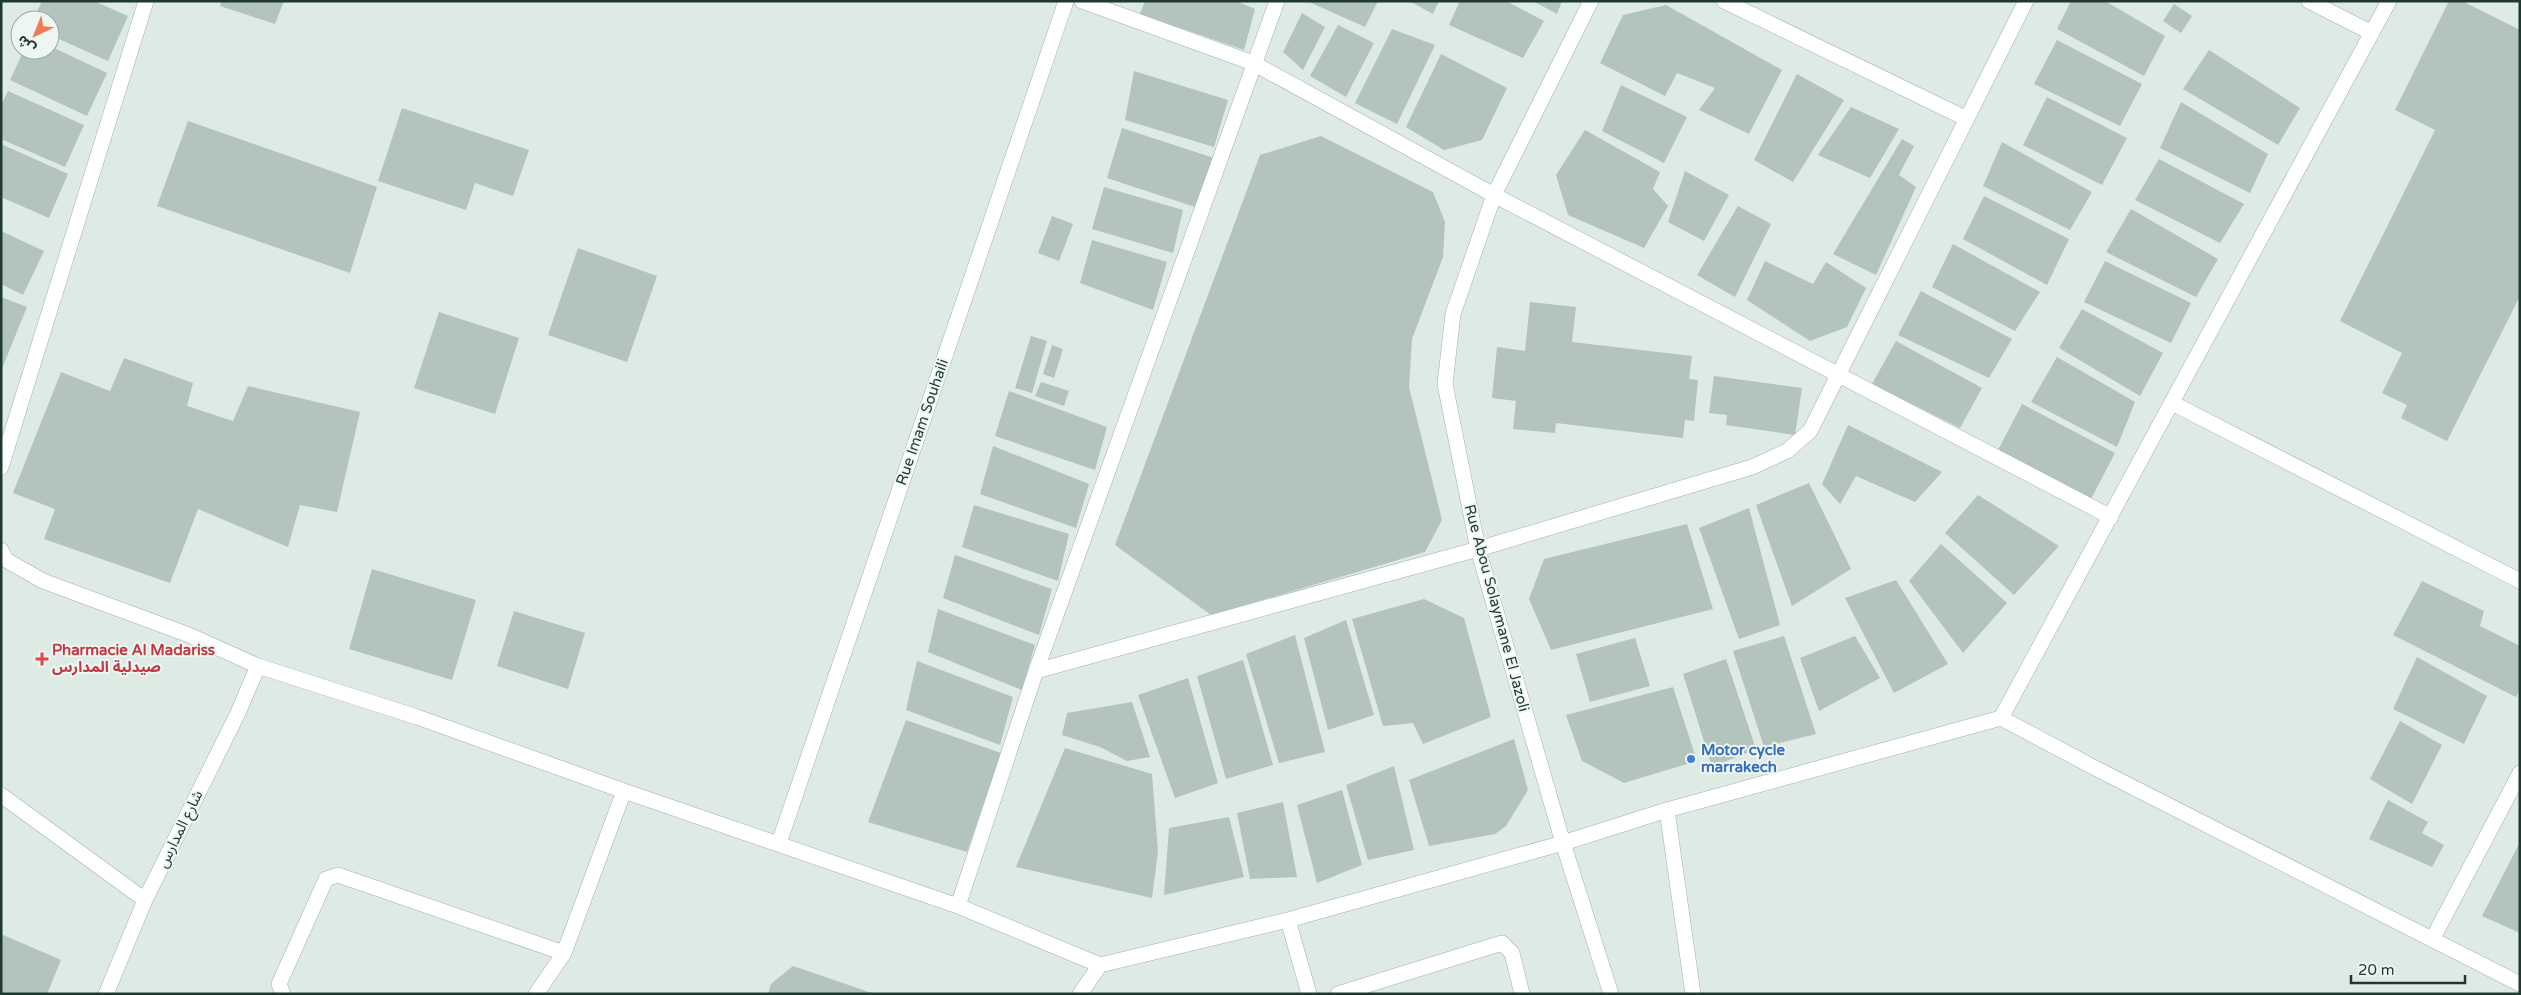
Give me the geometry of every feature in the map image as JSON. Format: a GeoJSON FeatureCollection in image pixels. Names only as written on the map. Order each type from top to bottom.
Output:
{"type":"FeatureCollection","features":[{"type":"Feature","properties":{"kind":"street"},"geometry":{"type":"LineString","coordinates":[[1,468],[146,1]]}},
{"type":"Feature","properties":{"kind":"street","name":"Rue Imam Souhaili"},"geometry":{"type":"LineString","coordinates":[[779,843],[1066,1]]}},
{"type":"Feature","properties":{"kind":"street"},"geometry":{"type":"LineString","coordinates":[[1082,1],[1253,63],[1494,195],[2111,517]]}},
{"type":"Feature","properties":{"kind":"street"},"geometry":{"type":"LineString","coordinates":[[958,906],[1036,671],[1253,63],[1277,1]]}},
{"type":"Feature","properties":{"kind":"street","name":"Rue Abou Solaymane El Jazoli"},"geometry":{"type":"LineString","coordinates":[[1591,1],[1494,195],[1453,314],[1445,384],[1478,549],[1563,843],[1611,994]]}},
{"type":"Feature","properties":{"kind":"street"},"geometry":{"type":"LineString","coordinates":[[1724,1],[1967,119]]}},
{"type":"Feature","properties":{"kind":"street"},"geometry":{"type":"LineString","coordinates":[[1036,671],[1478,549],[1752,467],[1787,451],[1810,431],[2026,1]]}},
{"type":"Feature","properties":{"kind":"street"},"geometry":{"type":"LineString","coordinates":[[2309,1],[2372,33]]}},
{"type":"Feature","properties":{"kind":"street"},"geometry":{"type":"LineString","coordinates":[[2001,718],[2389,1]]}},
{"type":"Feature","properties":{"kind":"street"},"geometry":{"type":"LineString","coordinates":[[2172,403],[2520,581]]}},
{"type":"Feature","properties":{"kind":"street"},"geometry":{"type":"LineString","coordinates":[[3,558],[43,581],[189,635],[258,666],[418,717],[624,792],[779,843],[958,906],[1100,965],[1288,920],[1563,843],[1667,810],[2001,718],[2097,769],[2433,938],[2520,984]]}},
{"type":"Feature","properties":{"kind":"street","name":"شارع المدارس"},"geometry":{"type":"LineString","coordinates":[[106,994],[145,900],[238,713],[258,666]]}},
{"type":"Feature","properties":{"kind":"street"},"geometry":{"type":"LineString","coordinates":[[2433,938],[2520,773]]}},
{"type":"Feature","properties":{"kind":"street"},"geometry":{"type":"LineString","coordinates":[[536,994],[564,953],[624,792]]}},
{"type":"Feature","properties":{"kind":"street"},"geometry":{"type":"LineString","coordinates":[[1,795],[145,900]]}},
{"type":"Feature","properties":{"kind":"street"},"geometry":{"type":"LineString","coordinates":[[1667,810],[1693,994]]}},
{"type":"Feature","properties":{"kind":"street"},"geometry":{"type":"LineString","coordinates":[[282,994],[279,984],[326,879],[338,875],[564,953]]}},
{"type":"Feature","properties":{"kind":"street"},"geometry":{"type":"LineString","coordinates":[[1288,920],[1309,994]]}},
{"type":"Feature","properties":{"kind":"street"},"geometry":{"type":"LineString","coordinates":[[1338,994],[1502,943],[1512,953],[1522,994]]}},
{"type":"Feature","properties":{"kind":"street"},"geometry":{"type":"LineString","coordinates":[[1080,994],[1100,965]]}},
{"type":"Feature","properties":{"kind":"building"},"geometry":{"type":"Polygon","coordinates":[[[42,1],[94,1],[128,16],[108,61],[60,39],[60,10],[38,10],[42,1]]]}},
{"type":"Feature","properties":{"kind":"building"},"geometry":{"type":"Polygon","coordinates":[[[222,1],[284,1],[275,24],[220,6],[222,1]]]}},
{"type":"Feature","properties":{"kind":"building"},"geometry":{"type":"Polygon","coordinates":[[[1145,1],[1236,1],[1255,9],[1244,50],[1140,14],[1145,1]]]}},
{"type":"Feature","properties":{"kind":"building"},"geometry":{"type":"Polygon","coordinates":[[[1307,1],[1378,1],[1365,27],[1307,1]]]}},
{"type":"Feature","properties":{"kind":"building"},"geometry":{"type":"Polygon","coordinates":[[[1409,1],[1439,1],[1433,14],[1409,1]]]}},
{"type":"Feature","properties":{"kind":"building"},"geometry":{"type":"Polygon","coordinates":[[[1460,1],[1506,1],[1544,21],[1523,58],[1449,25],[1460,1]]]}},
{"type":"Feature","properties":{"kind":"building"},"geometry":{"type":"Polygon","coordinates":[[[1533,1],[1562,1],[1557,14],[1533,1]]]}},
{"type":"Feature","properties":{"kind":"building"},"geometry":{"type":"Polygon","coordinates":[[[2071,1],[2105,1],[2165,36],[2144,76],[2057,29],[2071,1]]]}},
{"type":"Feature","properties":{"kind":"building"},"geometry":{"type":"Polygon","coordinates":[[[2449,1],[2462,1],[2520,30],[2520,296],[2447,441],[2401,418],[2407,405],[2382,393],[2402,353],[2340,321],[2435,130],[2395,110],[2449,1]]]}},
{"type":"Feature","properties":{"kind":"building"},"geometry":{"type":"Polygon","coordinates":[[[2174,4],[2192,16],[2181,33],[2163,21],[2174,4]]]}},
{"type":"Feature","properties":{"kind":"building"},"geometry":{"type":"Polygon","coordinates":[[[1666,5],[1782,70],[1749,134],[1699,110],[1715,88],[1677,73],[1665,96],[1600,63],[1623,15],[1666,5]]]}},
{"type":"Feature","properties":{"kind":"building"},"geometry":{"type":"Polygon","coordinates":[[[1302,13],[1325,27],[1303,70],[1283,52],[1302,13]]]}},
{"type":"Feature","properties":{"kind":"building"},"geometry":{"type":"Polygon","coordinates":[[[1338,25],[1374,43],[1346,97],[1310,76],[1338,25]]]}},
{"type":"Feature","properties":{"kind":"building"},"geometry":{"type":"Polygon","coordinates":[[[1392,29],[1435,45],[1397,124],[1355,103],[1392,29]]]}},
{"type":"Feature","properties":{"kind":"building"},"geometry":{"type":"Polygon","coordinates":[[[2057,40],[2142,84],[2120,126],[2034,84],[2057,40]]]}},
{"type":"Feature","properties":{"kind":"building"},"geometry":{"type":"Polygon","coordinates":[[[2209,50],[2300,108],[2278,145],[2183,89],[2209,50]]]}},
{"type":"Feature","properties":{"kind":"building"},"geometry":{"type":"Polygon","coordinates":[[[60,51],[107,73],[87,116],[10,80],[19,60],[60,60],[60,51]]]}},
{"type":"Feature","properties":{"kind":"building"},"geometry":{"type":"Polygon","coordinates":[[[1441,54],[1507,88],[1482,140],[1444,150],[1406,127],[1441,54]]]}},
{"type":"Feature","properties":{"kind":"building"},"geometry":{"type":"Polygon","coordinates":[[[1134,71],[1228,100],[1214,147],[1125,120],[1134,71]]]}},
{"type":"Feature","properties":{"kind":"building"},"geometry":{"type":"Polygon","coordinates":[[[1797,74],[1844,100],[1793,182],[1754,160],[1797,74]]]}},
{"type":"Feature","properties":{"kind":"building"},"geometry":{"type":"Polygon","coordinates":[[[1621,85],[1687,117],[1664,163],[1602,131],[1621,85]]]}},
{"type":"Feature","properties":{"kind":"building"},"geometry":{"type":"Polygon","coordinates":[[[8,91],[84,125],[65,167],[1,139],[1,105],[8,91]]]}},
{"type":"Feature","properties":{"kind":"building"},"geometry":{"type":"Polygon","coordinates":[[[2047,97],[2127,138],[2102,185],[2023,145],[2047,97]]]}},
{"type":"Feature","properties":{"kind":"building"},"geometry":{"type":"Polygon","coordinates":[[[2181,102],[2268,154],[2250,193],[2160,148],[2181,102]]]}},
{"type":"Feature","properties":{"kind":"building"},"geometry":{"type":"Polygon","coordinates":[[[1851,107],[1899,129],[1870,178],[1818,155],[1851,107]]]}},
{"type":"Feature","properties":{"kind":"building"},"geometry":{"type":"Polygon","coordinates":[[[402,108],[529,150],[513,196],[475,183],[466,210],[378,181],[402,108]]]}},
{"type":"Feature","properties":{"kind":"building"},"geometry":{"type":"Polygon","coordinates":[[[188,121],[377,187],[350,273],[157,206],[188,121]]]}},
{"type":"Feature","properties":{"kind":"building"},"geometry":{"type":"Polygon","coordinates":[[[1122,128],[1214,158],[1198,208],[1107,178],[1122,128]]]}},
{"type":"Feature","properties":{"kind":"building"},"geometry":{"type":"Polygon","coordinates":[[[1585,130],[1660,172],[1653,189],[1668,206],[1644,248],[1568,215],[1556,175],[1585,130]]]}},
{"type":"Feature","properties":{"kind":"building"},"geometry":{"type":"Polygon","coordinates":[[[1321,136],[1433,192],[1445,222],[1443,257],[1412,339],[1409,387],[1442,520],[1425,552],[1211,615],[1115,545],[1260,155],[1321,136]]]}},
{"type":"Feature","properties":{"kind":"building"},"geometry":{"type":"Polygon","coordinates":[[[1902,139],[1914,146],[1899,175],[1916,187],[1876,275],[1833,254],[1902,139]]]}},
{"type":"Feature","properties":{"kind":"building"},"geometry":{"type":"Polygon","coordinates":[[[2002,142],[2092,192],[2070,230],[1983,186],[2002,142]]]}},
{"type":"Feature","properties":{"kind":"building"},"geometry":{"type":"Polygon","coordinates":[[[1,144],[68,174],[49,218],[1,197],[1,144]]]}},
{"type":"Feature","properties":{"kind":"building"},"geometry":{"type":"Polygon","coordinates":[[[2159,159],[2244,204],[2220,243],[2135,200],[2159,159]]]}},
{"type":"Feature","properties":{"kind":"building"},"geometry":{"type":"Polygon","coordinates":[[[1685,171],[1729,195],[1704,241],[1668,222],[1685,171]]]}},
{"type":"Feature","properties":{"kind":"building"},"geometry":{"type":"Polygon","coordinates":[[[1104,187],[1183,210],[1173,253],[1092,229],[1104,187]]]}},
{"type":"Feature","properties":{"kind":"building"},"geometry":{"type":"Polygon","coordinates":[[[1984,196],[2069,239],[2047,285],[1963,239],[1984,196]]]}},
{"type":"Feature","properties":{"kind":"building"},"geometry":{"type":"Polygon","coordinates":[[[1738,206],[1771,224],[1735,297],[1697,275],[1738,206]]]}},
{"type":"Feature","properties":{"kind":"building"},"geometry":{"type":"Polygon","coordinates":[[[2131,209],[2218,259],[2196,297],[2106,252],[2131,209]]]}},
{"type":"Feature","properties":{"kind":"building"},"geometry":{"type":"Polygon","coordinates":[[[1052,216],[1073,224],[1059,261],[1038,253],[1052,216]]]}},
{"type":"Feature","properties":{"kind":"building"},"geometry":{"type":"Polygon","coordinates":[[[1,231],[44,251],[23,295],[1,284],[1,231]]]}},
{"type":"Feature","properties":{"kind":"building"},"geometry":{"type":"Polygon","coordinates":[[[1092,240],[1167,262],[1153,310],[1080,283],[1092,240]]]}},
{"type":"Feature","properties":{"kind":"building"},"geometry":{"type":"Polygon","coordinates":[[[1953,244],[2040,292],[2015,331],[1932,287],[1953,244]]]}},
{"type":"Feature","properties":{"kind":"building"},"geometry":{"type":"Polygon","coordinates":[[[578,248],[657,276],[627,362],[548,335],[578,248]]]}},
{"type":"Feature","properties":{"kind":"building"},"geometry":{"type":"Polygon","coordinates":[[[1765,261],[1813,284],[1826,262],[1866,288],[1847,327],[1810,341],[1747,300],[1765,261]]]}},
{"type":"Feature","properties":{"kind":"building"},"geometry":{"type":"Polygon","coordinates":[[[2105,261],[2191,303],[2171,343],[2084,302],[2105,261]]]}},
{"type":"Feature","properties":{"kind":"building"},"geometry":{"type":"Polygon","coordinates":[[[1921,291],[2012,339],[1989,378],[1898,335],[1921,291]]]}},
{"type":"Feature","properties":{"kind":"building"},"geometry":{"type":"Polygon","coordinates":[[[1,297],[27,307],[1,371],[1,297]]]}},
{"type":"Feature","properties":{"kind":"building"},"geometry":{"type":"Polygon","coordinates":[[[1530,302],[1576,307],[1572,342],[1692,356],[1689,379],[1698,380],[1694,421],[1685,420],[1683,438],[1556,423],[1555,433],[1513,429],[1516,401],[1492,398],[1497,347],[1525,351],[1530,302]]]}},
{"type":"Feature","properties":{"kind":"building"},"geometry":{"type":"Polygon","coordinates":[[[2082,309],[2163,353],[2140,396],[2059,348],[2082,309]]]}},
{"type":"Feature","properties":{"kind":"building"},"geometry":{"type":"Polygon","coordinates":[[[439,312],[519,338],[495,414],[414,388],[439,312]]]}},
{"type":"Feature","properties":{"kind":"building"},"geometry":{"type":"Polygon","coordinates":[[[1031,336],[1047,341],[1032,393],[1015,388],[1031,336]]]}},
{"type":"Feature","properties":{"kind":"building"},"geometry":{"type":"Polygon","coordinates":[[[1896,341],[1982,388],[1960,428],[1872,384],[1896,341]]]}},
{"type":"Feature","properties":{"kind":"building"},"geometry":{"type":"Polygon","coordinates":[[[1052,345],[1063,349],[1054,378],[1043,374],[1052,345]]]}},
{"type":"Feature","properties":{"kind":"building"},"geometry":{"type":"Polygon","coordinates":[[[2057,357],[2135,402],[2117,447],[2031,402],[2057,357]]]}},
{"type":"Feature","properties":{"kind":"building"},"geometry":{"type":"Polygon","coordinates":[[[124,358],[193,383],[187,406],[233,421],[248,386],[360,412],[337,512],[300,505],[288,547],[198,509],[170,583],[44,539],[55,509],[13,493],[61,372],[110,391],[124,358]]]}},
{"type":"Feature","properties":{"kind":"building"},"geometry":{"type":"Polygon","coordinates":[[[1714,376],[1802,388],[1795,435],[1726,425],[1727,415],[1709,413],[1714,376]]]}},
{"type":"Feature","properties":{"kind":"building"},"geometry":{"type":"Polygon","coordinates":[[[1041,382],[1069,391],[1064,406],[1035,396],[1041,382]]]}},
{"type":"Feature","properties":{"kind":"building"},"geometry":{"type":"Polygon","coordinates":[[[1009,391],[1107,427],[1095,470],[995,436],[1009,391]]]}},
{"type":"Feature","properties":{"kind":"building"},"geometry":{"type":"Polygon","coordinates":[[[2022,404],[2115,453],[2091,499],[1998,450],[2022,404]]]}},
{"type":"Feature","properties":{"kind":"building"},"geometry":{"type":"Polygon","coordinates":[[[1848,425],[1942,472],[1915,502],[1856,476],[1840,504],[1822,484],[1848,425]]]}},
{"type":"Feature","properties":{"kind":"building"},"geometry":{"type":"Polygon","coordinates":[[[993,446],[1089,484],[1076,528],[980,494],[993,446]]]}},
{"type":"Feature","properties":{"kind":"building"},"geometry":{"type":"Polygon","coordinates":[[[1809,483],[1851,569],[1792,606],[1756,505],[1809,483]]]}},
{"type":"Feature","properties":{"kind":"building"},"geometry":{"type":"Polygon","coordinates":[[[1978,495],[2059,546],[2014,595],[1945,533],[1978,495]]]}},
{"type":"Feature","properties":{"kind":"building"},"geometry":{"type":"Polygon","coordinates":[[[974,505],[1069,534],[1058,581],[962,547],[974,505]]]}},
{"type":"Feature","properties":{"kind":"building"},"geometry":{"type":"Polygon","coordinates":[[[1749,508],[1780,625],[1739,639],[1699,528],[1749,508]]]}},
{"type":"Feature","properties":{"kind":"building"},"geometry":{"type":"Polygon","coordinates":[[[1687,524],[1713,609],[1551,650],[1529,599],[1544,559],[1687,524]]]}},
{"type":"Feature","properties":{"kind":"building"},"geometry":{"type":"Polygon","coordinates":[[[1941,544],[2007,603],[1963,653],[1909,581],[1941,544]]]}},
{"type":"Feature","properties":{"kind":"building"},"geometry":{"type":"Polygon","coordinates":[[[955,555],[1052,589],[1039,635],[943,598],[955,555]]]}},
{"type":"Feature","properties":{"kind":"building"},"geometry":{"type":"Polygon","coordinates":[[[372,569],[476,600],[452,680],[349,649],[372,569]]]}},
{"type":"Feature","properties":{"kind":"building"},"geometry":{"type":"Polygon","coordinates":[[[1896,580],[1948,664],[1894,693],[1845,598],[1896,580]]]}},
{"type":"Feature","properties":{"kind":"building"},"geometry":{"type":"Polygon","coordinates":[[[2422,581],[2484,611],[2480,626],[2520,646],[2520,689],[2516,697],[2393,635],[2422,581]]]}},
{"type":"Feature","properties":{"kind":"building"},"geometry":{"type":"Polygon","coordinates":[[[1424,599],[1464,618],[1491,717],[1423,744],[1413,723],[1383,726],[1352,619],[1424,599]]]}},
{"type":"Feature","properties":{"kind":"building"},"geometry":{"type":"Polygon","coordinates":[[[938,609],[1035,645],[1022,690],[928,652],[938,609]]]}},
{"type":"Feature","properties":{"kind":"building"},"geometry":{"type":"Polygon","coordinates":[[[514,611],[585,633],[568,689],[497,666],[514,611]]]}},
{"type":"Feature","properties":{"kind":"building"},"geometry":{"type":"Polygon","coordinates":[[[1346,620],[1374,715],[1328,730],[1304,638],[1346,620]]]}},
{"type":"Feature","properties":{"kind":"building"},"geometry":{"type":"Polygon","coordinates":[[[1295,635],[1325,752],[1279,763],[1246,654],[1295,635]]]}},
{"type":"Feature","properties":{"kind":"building"},"geometry":{"type":"Polygon","coordinates":[[[1784,636],[1816,734],[1764,747],[1733,651],[1784,636]]]}},
{"type":"Feature","properties":{"kind":"building"},"geometry":{"type":"Polygon","coordinates":[[[1855,636],[1880,678],[1819,711],[1800,658],[1855,636]]]}},
{"type":"Feature","properties":{"kind":"building"},"geometry":{"type":"Polygon","coordinates":[[[1635,638],[1650,686],[1590,702],[1576,654],[1635,638]]]}},
{"type":"Feature","properties":{"kind":"building"},"geometry":{"type":"Polygon","coordinates":[[[2417,657],[2487,696],[2464,744],[2393,709],[2417,657]]]}},
{"type":"Feature","properties":{"kind":"building"},"geometry":{"type":"Polygon","coordinates":[[[1726,659],[1756,749],[1712,767],[1683,674],[1726,659]]]}},
{"type":"Feature","properties":{"kind":"building"},"geometry":{"type":"Polygon","coordinates":[[[1243,660],[1273,765],[1226,779],[1197,676],[1243,660]]]}},
{"type":"Feature","properties":{"kind":"building"},"geometry":{"type":"Polygon","coordinates":[[[917,661],[1013,697],[1000,745],[906,710],[917,661]]]}},
{"type":"Feature","properties":{"kind":"building"},"geometry":{"type":"Polygon","coordinates":[[[1188,678],[1218,783],[1175,798],[1138,695],[1188,678]]]}},
{"type":"Feature","properties":{"kind":"building"},"geometry":{"type":"Polygon","coordinates":[[[1673,687],[1697,761],[1624,783],[1582,761],[1566,715],[1673,687]]]}},
{"type":"Feature","properties":{"kind":"building"},"geometry":{"type":"Polygon","coordinates":[[[1132,702],[1150,757],[1127,761],[1100,747],[1062,735],[1067,713],[1132,702]]]}},
{"type":"Feature","properties":{"kind":"building"},"geometry":{"type":"Polygon","coordinates":[[[906,720],[1001,753],[967,852],[868,822],[906,720]]]}},
{"type":"Feature","properties":{"kind":"building"},"geometry":{"type":"Polygon","coordinates":[[[2400,721],[2442,745],[2412,804],[2370,779],[2400,721]]]}},
{"type":"Feature","properties":{"kind":"building"},"geometry":{"type":"Polygon","coordinates":[[[1514,739],[1528,790],[1506,826],[1495,834],[1429,846],[1409,780],[1514,739]]]}},
{"type":"Feature","properties":{"kind":"building"},"geometry":{"type":"Polygon","coordinates":[[[1065,748],[1152,774],[1158,851],[1152,898],[1016,867],[1065,748]]]}},
{"type":"Feature","properties":{"kind":"building"},"geometry":{"type":"Polygon","coordinates":[[[1394,766],[1414,850],[1368,860],[1346,785],[1394,766]]]}},
{"type":"Feature","properties":{"kind":"building"},"geometry":{"type":"Polygon","coordinates":[[[1342,790],[1362,865],[1317,883],[1297,805],[1342,790]]]}},
{"type":"Feature","properties":{"kind":"building"},"geometry":{"type":"Polygon","coordinates":[[[2388,800],[2428,822],[2422,833],[2444,845],[2432,867],[2369,839],[2388,800]]]}},
{"type":"Feature","properties":{"kind":"building"},"geometry":{"type":"Polygon","coordinates":[[[1283,802],[1297,877],[1250,879],[1237,813],[1283,802]]]}},
{"type":"Feature","properties":{"kind":"building"},"geometry":{"type":"Polygon","coordinates":[[[1229,817],[1244,877],[1164,895],[1169,828],[1229,817]]]}},
{"type":"Feature","properties":{"kind":"building"},"geometry":{"type":"Polygon","coordinates":[[[2520,842],[2520,933],[2482,916],[2520,842]]]}},
{"type":"Feature","properties":{"kind":"building"},"geometry":{"type":"Polygon","coordinates":[[[1,934],[61,960],[47,994],[1,994],[1,934]]]}},
{"type":"Feature","properties":{"kind":"building"},"geometry":{"type":"Polygon","coordinates":[[[793,966],[872,993],[768,994],[771,984],[793,966]]]}},
{"type":"Feature","properties":{"kind":"place","name":"Pharmacie Al Madariss صيدلية المدارس"},"geometry":{"type":"Point","coordinates":[42,659]}},
{"type":"Feature","properties":{"kind":"place","name":"Motor cycle marrakech"},"geometry":{"type":"Point","coordinates":[1691,759]}}]}
